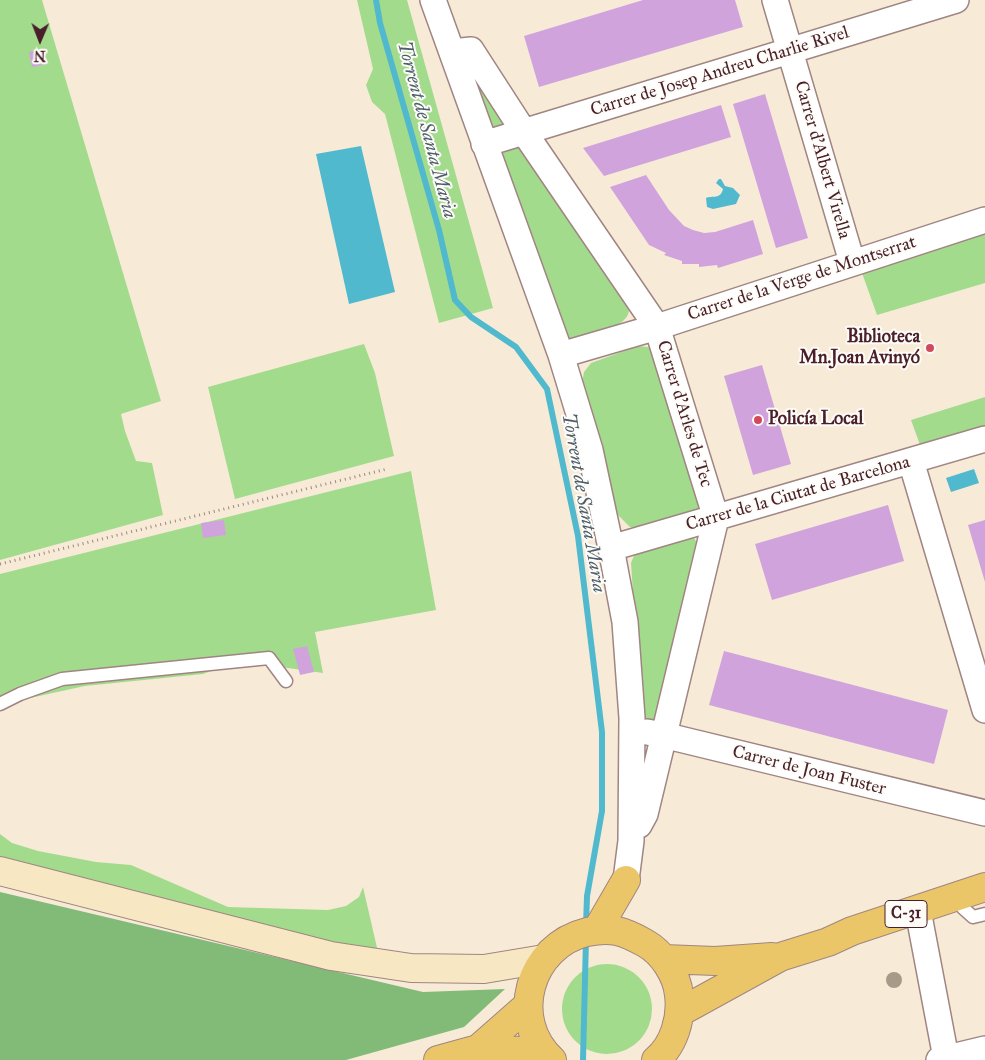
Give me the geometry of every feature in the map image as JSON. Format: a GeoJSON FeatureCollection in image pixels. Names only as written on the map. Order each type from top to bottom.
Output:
{"type":"FeatureCollection","features":[{"type":"Feature","properties":{"kind":"main road"},"geometry":{"type":"LineString","coordinates":[[0,872],[331,956],[412,968],[484,969],[544,959]]}},
{"type":"Feature","properties":{"kind":"main road"},"geometry":{"type":"LineString","coordinates":[[587,932],[626,880]]}},
{"type":"Feature","properties":{"kind":"main road"},"geometry":{"type":"LineString","coordinates":[[626,880],[633,936]]}},
{"type":"Feature","properties":{"kind":"main road","name":"C-31"},"geometry":{"type":"LineString","coordinates":[[680,1012],[780,957],[985,887]]}},
{"type":"Feature","properties":{"kind":"main road","name":"C-31"},"geometry":{"type":"LineString","coordinates":[[828,942],[855,939],[920,921],[978,908]]}},
{"type":"Feature","properties":{"kind":"main road"},"geometry":{"type":"LineString","coordinates":[[548,1056],[532,1030],[528,1005],[532,981],[544,959],[559,944],[587,932],[617,931],[633,936],[651,946],[664,959],[673,975],[679,993],[680,1012],[674,1035],[656,1060]]}},
{"type":"Feature","properties":{"kind":"main road","name":"C-31"},"geometry":{"type":"LineString","coordinates":[[664,959],[715,961],[780,957]]}},
{"type":"Feature","properties":{"kind":"main road"},"geometry":{"type":"LineString","coordinates":[[478,1049],[528,1005]]}},
{"type":"Feature","properties":{"kind":"main road"},"geometry":{"type":"LineString","coordinates":[[438,1060],[478,1049],[548,1056]]}},
{"type":"Feature","properties":{"kind":"street"},"geometry":{"type":"LineString","coordinates":[[433,0],[562,355],[590,450],[611,548],[624,622],[632,731],[632,841],[626,880]]}},
{"type":"Feature","properties":{"kind":"street","name":"Carrer d'Albert Virella"},"geometry":{"type":"LineString","coordinates":[[775,0],[852,262]]}},
{"type":"Feature","properties":{"kind":"street","name":"Carrer de Josep Andreu Charlie Rivel"},"geometry":{"type":"LineString","coordinates":[[484,144],[956,0]]}},
{"type":"Feature","properties":{"kind":"street","name":"Carrer d'Arles de Tec"},"geometry":{"type":"LineString","coordinates":[[452,52],[471,50],[524,132],[657,327],[716,518]]}},
{"type":"Feature","properties":{"kind":"street","name":"Carrer de la Verge de Montserrat"},"geometry":{"type":"LineString","coordinates":[[562,355],[657,327],[985,220]]}},
{"type":"Feature","properties":{"kind":"street","name":"Carrer de la Ciutat de Barcelona"},"geometry":{"type":"LineString","coordinates":[[611,548],[985,439]]}},
{"type":"Feature","properties":{"kind":"street"},"geometry":{"type":"LineString","coordinates":[[910,461],[983,698]]}},
{"type":"Feature","properties":{"kind":"street"},"geometry":{"type":"LineString","coordinates":[[632,841],[645,814],[716,518]]}},
{"type":"Feature","properties":{"kind":"street","name":"Carrer de Joan Fuster"},"geometry":{"type":"LineString","coordinates":[[632,731],[664,734],[985,813]]}},
{"type":"Feature","properties":{"kind":"street"},"geometry":{"type":"LineString","coordinates":[[920,921],[943,1059],[985,1049]]}},
{"type":"Feature","properties":{"kind":"lane"},"geometry":{"type":"LineString","coordinates":[[0,704],[62,679],[269,658],[286,681]]}},
{"type":"Feature","properties":{"kind":"path"},"geometry":{"type":"LineString","coordinates":[[0,564],[388,470]]}},
{"type":"Feature","properties":{"kind":"green space"},"geometry":{"type":"Polygon","coordinates":[[[0,0],[42,0],[161,401],[121,414],[136,461],[152,463],[163,515],[0,560],[0,0]]]}},
{"type":"Feature","properties":{"kind":"green space"},"geometry":{"type":"Polygon","coordinates":[[[357,0],[407,0],[493,308],[439,323],[385,114],[372,102],[366,85],[373,69],[357,0]]]}},
{"type":"Feature","properties":{"kind":"green space"},"geometry":{"type":"Polygon","coordinates":[[[470,69],[504,124],[494,127],[490,125],[470,69]]]}},
{"type":"Feature","properties":{"kind":"green space"},"geometry":{"type":"Polygon","coordinates":[[[525,144],[629,303],[628,315],[621,322],[601,333],[573,342],[565,338],[501,156],[505,150],[525,144]]]}},
{"type":"Feature","properties":{"kind":"green space"},"geometry":{"type":"Polygon","coordinates":[[[985,234],[985,283],[877,315],[862,273],[985,234]]]}},
{"type":"Feature","properties":{"kind":"green space"},"geometry":{"type":"Polygon","coordinates":[[[364,344],[375,373],[394,456],[235,499],[208,387],[364,344]]]}},
{"type":"Feature","properties":{"kind":"green space"},"geometry":{"type":"Polygon","coordinates":[[[638,346],[648,347],[659,353],[704,509],[643,529],[630,527],[618,515],[581,389],[584,372],[591,363],[638,346]]]}},
{"type":"Feature","properties":{"kind":"green space"},"geometry":{"type":"Polygon","coordinates":[[[985,397],[985,426],[920,445],[911,420],[985,397]]]}},
{"type":"Feature","properties":{"kind":"green space"},"geometry":{"type":"Polygon","coordinates":[[[411,471],[436,610],[315,632],[323,673],[253,663],[219,668],[203,674],[85,686],[30,698],[0,710],[0,574],[411,471]]]}},
{"type":"Feature","properties":{"kind":"green space"},"geometry":{"type":"Polygon","coordinates":[[[687,536],[694,538],[698,544],[660,717],[652,722],[641,714],[631,563],[635,553],[687,536]]]}},
{"type":"Feature","properties":{"kind":"green space"},"geometry":{"type":"Polygon","coordinates":[[[0,834],[12,843],[38,851],[96,862],[131,865],[228,907],[328,910],[346,906],[359,897],[363,887],[378,952],[0,859],[0,834]]]}},
{"type":"Feature","properties":{"kind":"green space"},"geometry":{"type":"Polygon","coordinates":[[[0,892],[423,992],[505,989],[464,1027],[346,1060],[0,1060],[0,892]]]}},
{"type":"Feature","properties":{"kind":"green space"},"geometry":{"type":"Polygon","coordinates":[[[607,964],[624,967],[639,977],[649,992],[652,1009],[649,1026],[639,1041],[624,1051],[607,1054],[590,1051],[575,1041],[565,1026],[562,1009],[565,992],[575,977],[590,967],[607,964]]]}},
{"type":"Feature","properties":{"kind":"water"},"geometry":{"type":"Polygon","coordinates":[[[361,146],[395,292],[349,304],[316,154],[361,146]]]}},
{"type":"Feature","properties":{"kind":"water"},"geometry":{"type":"Polygon","coordinates":[[[721,179],[725,186],[733,188],[740,195],[736,204],[713,209],[707,207],[706,198],[720,195],[723,189],[716,183],[721,179]]]}},
{"type":"Feature","properties":{"kind":"water"},"geometry":{"type":"Polygon","coordinates":[[[974,469],[979,483],[951,492],[946,478],[974,469]]]}},
{"type":"Feature","properties":{"kind":"building"},"geometry":{"type":"Polygon","coordinates":[[[643,0],[735,0],[743,27],[539,87],[524,36],[643,0]]]}},
{"type":"Feature","properties":{"kind":"building"},"geometry":{"type":"Polygon","coordinates":[[[44,49],[47,64],[32,67],[29,52],[44,49]]]}},
{"type":"Feature","properties":{"kind":"building"},"geometry":{"type":"Polygon","coordinates":[[[765,94],[808,238],[776,248],[733,104],[765,94]]]}},
{"type":"Feature","properties":{"kind":"building"},"geometry":{"type":"Polygon","coordinates":[[[721,105],[731,137],[604,176],[583,148],[721,105]]]}},
{"type":"Feature","properties":{"kind":"building"},"geometry":{"type":"Polygon","coordinates":[[[646,175],[669,210],[684,226],[693,230],[704,233],[715,232],[753,220],[763,254],[718,268],[717,265],[699,267],[699,264],[682,264],[682,261],[664,255],[666,253],[649,245],[610,187],[646,175]]]}},
{"type":"Feature","properties":{"kind":"building","name":"Policía Local"},"geometry":{"type":"Polygon","coordinates":[[[762,365],[791,464],[753,475],[724,376],[762,365]]]}},
{"type":"Feature","properties":{"kind":"building"},"geometry":{"type":"Polygon","coordinates":[[[888,505],[904,561],[772,600],[755,544],[888,505]]]}},
{"type":"Feature","properties":{"kind":"building"},"geometry":{"type":"Polygon","coordinates":[[[224,520],[226,535],[203,538],[201,523],[224,520]]]}},
{"type":"Feature","properties":{"kind":"building"},"geometry":{"type":"Polygon","coordinates":[[[985,520],[985,582],[968,525],[985,520]]]}},
{"type":"Feature","properties":{"kind":"building"},"geometry":{"type":"Polygon","coordinates":[[[307,646],[314,672],[300,675],[293,649],[307,646]]]}},
{"type":"Feature","properties":{"kind":"building"},"geometry":{"type":"Polygon","coordinates":[[[724,651],[948,710],[934,764],[709,705],[724,651]]]}},
{"type":"Feature","properties":{"kind":"waterway","name":"Torrent de Santa Maria"},"geometry":{"type":"LineString","coordinates":[[376,0],[380,23],[439,230],[455,300],[471,317],[516,347],[547,389],[578,536],[602,732],[602,811],[587,896],[586,926]]}},
{"type":"Feature","properties":{"kind":"waterway","name":"Torrent de Santa Maria"},"geometry":{"type":"LineString","coordinates":[[583,1060],[586,939]]}},
{"type":"Feature","properties":{"kind":"place","name":"Biblioteca Mn.Joan Avinyó"},"geometry":{"type":"Point","coordinates":[930,348]}},
{"type":"Feature","properties":{"kind":"place","name":"Policía Local"},"geometry":{"type":"Point","coordinates":[758,420]}}]}
